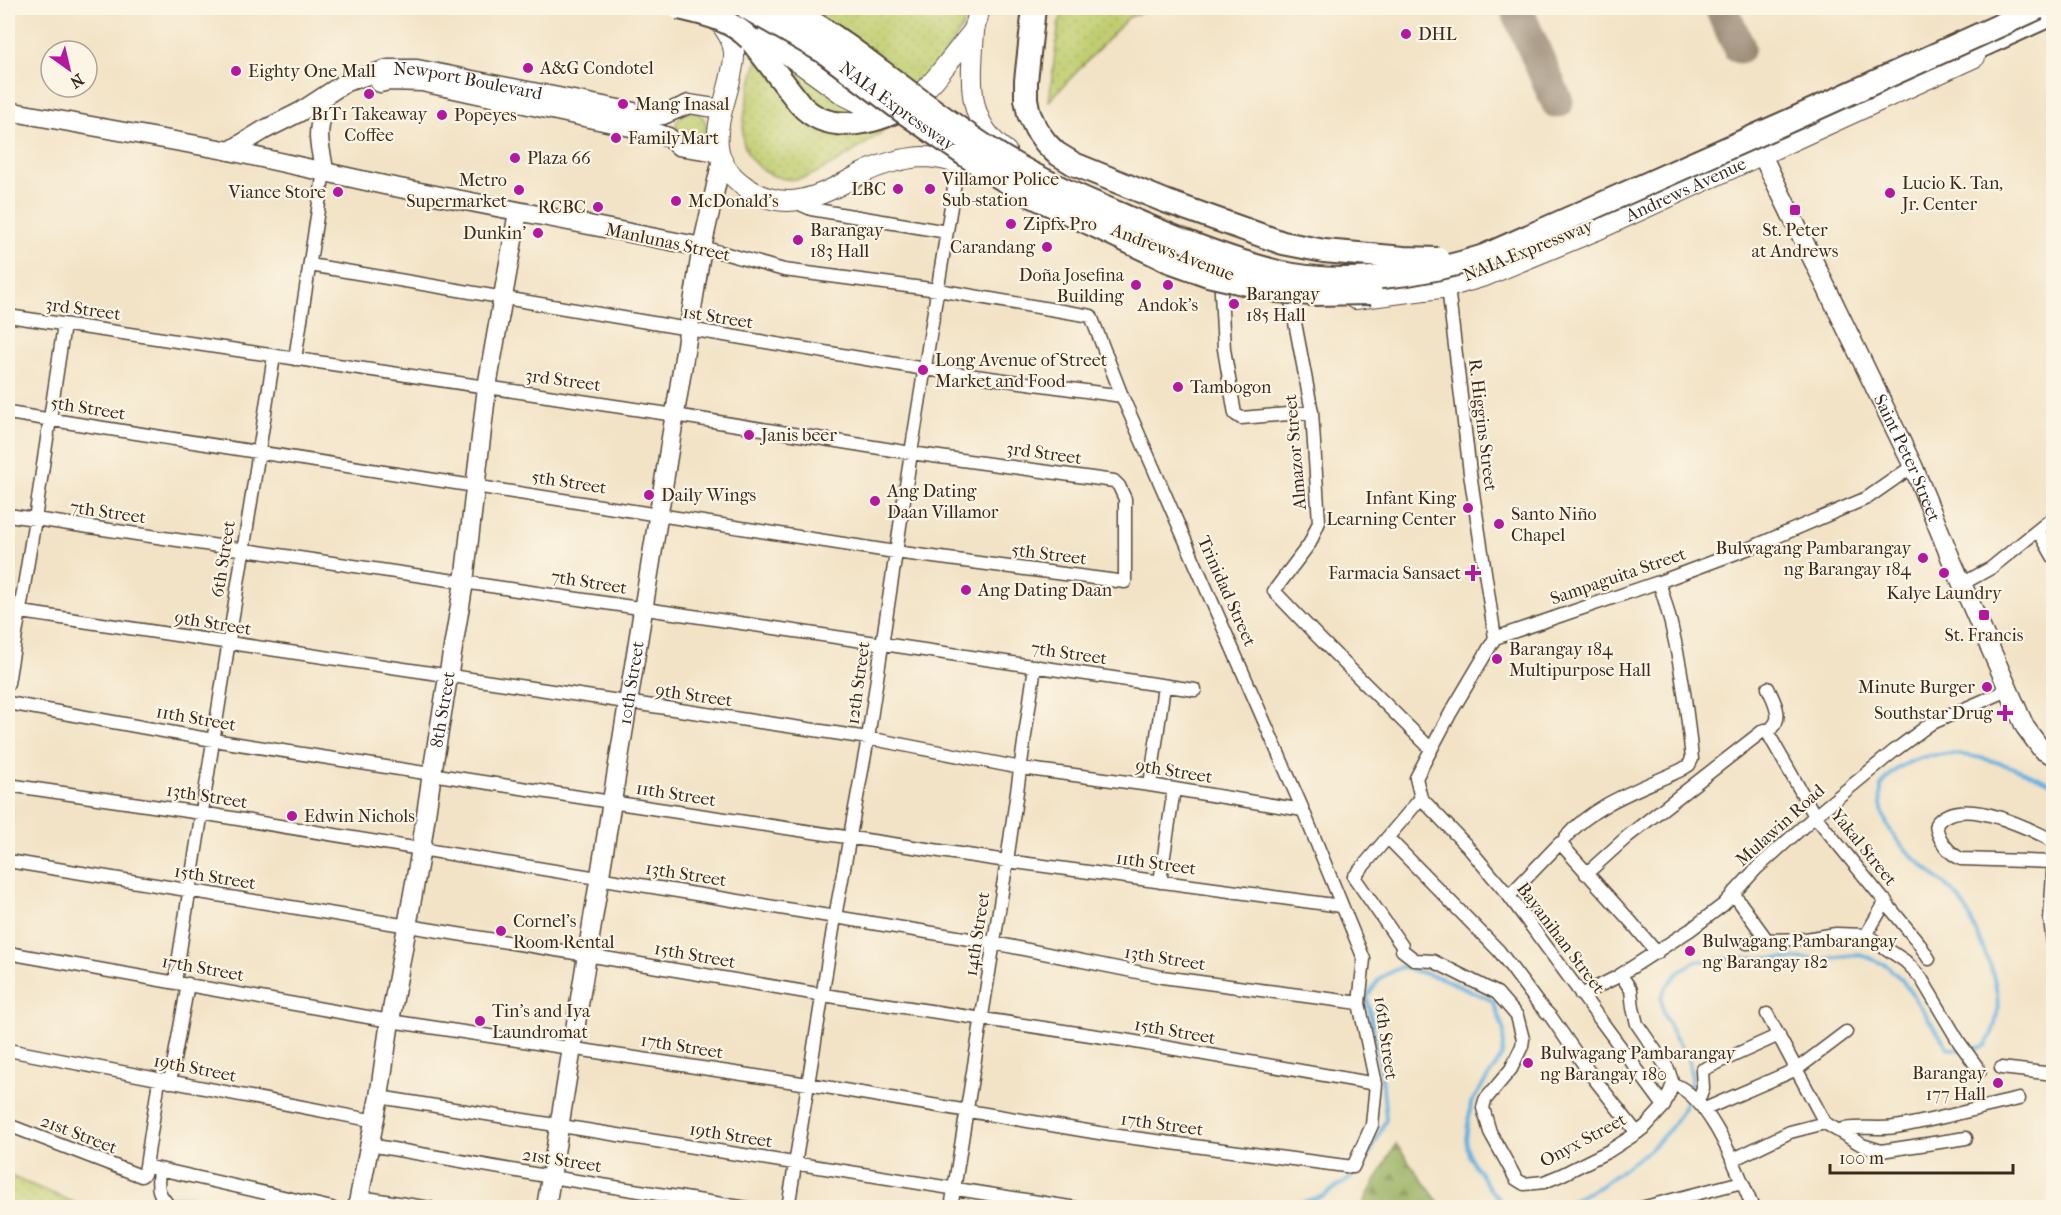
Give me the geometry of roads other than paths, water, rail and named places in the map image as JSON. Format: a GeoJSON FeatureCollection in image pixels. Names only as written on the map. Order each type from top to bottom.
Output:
{"type":"FeatureCollection","features":[{"type":"Feature","properties":{"kind":"highway"},"geometry":{"type":"LineString","coordinates":[[678,8],[722,19],[737,27],[750,39],[808,113],[819,119],[843,124],[856,123],[888,116],[915,100]]}},
{"type":"Feature","properties":{"kind":"highway","name":"NAIA Expressway"},"geometry":{"type":"LineString","coordinates":[[747,8],[824,52],[963,154],[1026,193],[1169,261],[1208,275],[1278,291],[1312,294],[1373,293],[1447,282],[1484,271],[1553,242],[2054,13]]}},
{"type":"Feature","properties":{"kind":"highway","name":"NAIA Expressway"},"geometry":{"type":"LineString","coordinates":[[786,8],[836,37],[991,151],[1079,197],[1213,252],[1280,272],[1315,277],[1372,279],[1439,270],[1479,258],[1579,216],[2038,8]]}},
{"type":"Feature","properties":{"kind":"highway"},"geometry":{"type":"LineString","coordinates":[[1034,8],[1026,81],[1028,107],[1041,136],[1051,148],[1068,160],[1165,201],[1283,243],[1324,251],[1404,258],[1479,258]]}},
{"type":"Feature","properties":{"kind":"main road"},"geometry":{"type":"LineString","coordinates":[[701,8],[716,18],[725,30],[731,42],[734,57],[721,109],[718,142],[720,156],[736,180],[754,192],[773,200],[792,201]]}},
{"type":"Feature","properties":{"kind":"main road"},"geometry":{"type":"LineString","coordinates":[[716,8],[745,18],[769,40],[850,99],[885,108],[904,106],[915,100],[946,67],[974,30],[980,8]]}},
{"type":"Feature","properties":{"kind":"main road","name":"Andrews Avenue"},"geometry":{"type":"LineString","coordinates":[[974,30],[972,81],[975,110],[983,128],[1000,147],[1058,180],[1152,223],[1210,246],[1247,258],[1304,270],[1364,274],[1439,265],[1474,255],[1590,209],[2032,8]]}},
{"type":"Feature","properties":{"kind":"main road","name":"Andrews Avenue"},"geometry":{"type":"LineString","coordinates":[[792,201],[827,193],[861,174],[895,162],[932,157],[958,163],[1220,272],[1295,293],[1360,299],[1448,287],[1485,276],[1599,229],[2054,20]]}},
{"type":"Feature","properties":{"kind":"main road"},"geometry":{"type":"LineString","coordinates":[[1880,76],[1889,96]]}},
{"type":"Feature","properties":{"kind":"main road"},"geometry":{"type":"LineString","coordinates":[[1590,209],[1599,229]]}},
{"type":"Feature","properties":{"kind":"main road"},"geometry":{"type":"LineString","coordinates":[[1295,293],[1304,270]]}},
{"type":"Feature","properties":{"kind":"street","name":"Newport Boulevard"},"geometry":{"type":"LineString","coordinates":[[239,153],[264,130],[300,112],[346,82],[388,69],[417,69],[654,116],[689,104],[721,109]]}},
{"type":"Feature","properties":{"kind":"street","name":"Newport Boulevard"},"geometry":{"type":"LineString","coordinates":[[239,153],[271,140],[323,112],[353,92],[389,81],[422,82],[654,132],[668,137],[679,146],[720,156]]}},
{"type":"Feature","properties":{"kind":"street"},"geometry":{"type":"LineString","coordinates":[[668,137],[667,123],[674,110]]}},
{"type":"Feature","properties":{"kind":"street"},"geometry":{"type":"LineString","coordinates":[[8,111],[239,153]]}},
{"type":"Feature","properties":{"kind":"street"},"geometry":{"type":"LineString","coordinates":[[295,359],[324,171],[318,142],[318,128],[323,112]]}},
{"type":"Feature","properties":{"kind":"street","name":"Manlunas Street"},"geometry":{"type":"LineString","coordinates":[[239,153],[518,212],[702,247],[784,270],[938,290],[1091,316]]}},
{"type":"Feature","properties":{"kind":"street","name":"Saint Peter Street"},"geometry":{"type":"LineString","coordinates":[[1762,155],[1913,466],[2025,727],[2042,750],[2054,756]]}},
{"type":"Feature","properties":{"kind":"street","name":"10th Street"},"geometry":{"type":"LineString","coordinates":[[546,1208],[688,330],[720,156]]}},
{"type":"Feature","properties":{"kind":"street","name":"12th Street"},"geometry":{"type":"LineString","coordinates":[[788,1208],[835,917],[868,738],[958,163]]}},
{"type":"Feature","properties":{"kind":"street"},"geometry":{"type":"LineString","coordinates":[[792,201],[811,209],[947,232]]}},
{"type":"Feature","properties":{"kind":"street","name":"8th Street"},"geometry":{"type":"LineString","coordinates":[[359,1202],[375,1121],[464,582],[487,387],[518,212]]}},
{"type":"Feature","properties":{"kind":"street","name":"1st Street"},"geometry":{"type":"LineString","coordinates":[[310,265],[925,369],[1122,396]]}},
{"type":"Feature","properties":{"kind":"street"},"geometry":{"type":"LineString","coordinates":[[1220,272],[1224,349],[1235,414],[1241,418],[1312,412]]}},
{"type":"Feature","properties":{"kind":"street","name":"R. Higgins Street"},"geometry":{"type":"LineString","coordinates":[[1448,287],[1470,473],[1495,638]]}},
{"type":"Feature","properties":{"kind":"street","name":"Almazor Street"},"geometry":{"type":"LineString","coordinates":[[1295,293],[1312,412],[1319,522],[1310,543],[1274,591],[1431,748]]}},
{"type":"Feature","properties":{"kind":"street","name":"3rd Street"},"geometry":{"type":"LineString","coordinates":[[8,316],[675,415],[911,453],[1114,481],[1125,499],[1125,582]]}},
{"type":"Feature","properties":{"kind":"street","name":"Trinidad Street"},"geometry":{"type":"LineString","coordinates":[[1091,316],[1122,396],[1303,810],[1330,881]]}},
{"type":"Feature","properties":{"kind":"street"},"geometry":{"type":"LineString","coordinates":[[8,683],[13,611],[35,519],[64,325]]}},
{"type":"Feature","properties":{"kind":"street","name":"6th Street"},"geometry":{"type":"LineString","coordinates":[[142,1171],[165,1081],[181,983],[189,891],[274,356]]}},
{"type":"Feature","properties":{"kind":"street","name":"5th Street"},"geometry":{"type":"LineString","coordinates":[[8,413],[896,552],[1125,582]]}},
{"type":"Feature","properties":{"kind":"street","name":"Sampaguita Street"},"geometry":{"type":"LineString","coordinates":[[1495,638],[1659,582],[1755,546],[1867,498],[1913,466]]}},
{"type":"Feature","properties":{"kind":"street","name":"7th Street"},"geometry":{"type":"LineString","coordinates":[[8,515],[1195,690]]}},
{"type":"Feature","properties":{"kind":"street"},"geometry":{"type":"LineString","coordinates":[[1962,584],[1991,568],[2054,517]]}},
{"type":"Feature","properties":{"kind":"street"},"geometry":{"type":"LineString","coordinates":[[2038,530],[2054,558]]}},
{"type":"Feature","properties":{"kind":"street"},"geometry":{"type":"LineString","coordinates":[[1509,897],[1577,824],[1595,810],[1681,770],[1689,765],[1692,759],[1683,684],[1670,617],[1659,582]]}},
{"type":"Feature","properties":{"kind":"street","name":"9th Street"},"geometry":{"type":"LineString","coordinates":[[13,611],[868,738],[1021,768],[1150,785],[1303,810]]}},
{"type":"Feature","properties":{"kind":"street"},"geometry":{"type":"LineString","coordinates":[[1421,798],[1416,778],[1495,638]]}},
{"type":"Feature","properties":{"kind":"street","name":"14th Street"},"geometry":{"type":"LineString","coordinates":[[951,1208],[1007,861],[1035,666]]}},
{"type":"Feature","properties":{"kind":"street"},"geometry":{"type":"LineString","coordinates":[[1150,785],[1164,686]]}},
{"type":"Feature","properties":{"kind":"street","name":"Yakal Street"},"geometry":{"type":"LineString","coordinates":[[1768,688],[1777,715],[1776,723],[1770,729],[1769,735],[1815,816],[1886,901],[1929,959]]}},
{"type":"Feature","properties":{"kind":"street","name":"Mulawin Road"},"geometry":{"type":"LineString","coordinates":[[1581,995],[1621,975],[1698,924],[1722,905],[1757,868],[1815,816],[1930,724],[2008,690]]}},
{"type":"Feature","properties":{"kind":"street","name":"11th Street"},"geometry":{"type":"LineString","coordinates":[[8,703],[213,740],[611,802],[1007,861],[1341,906]]}},
{"type":"Feature","properties":{"kind":"street"},"geometry":{"type":"LineString","coordinates":[[1586,874],[1628,836],[1764,730],[1770,729]]}},
{"type":"Feature","properties":{"kind":"street","name":"13th Street"},"geometry":{"type":"LineString","coordinates":[[8,785],[201,813],[994,943],[1162,977],[1359,1003]]}},
{"type":"Feature","properties":{"kind":"street"},"geometry":{"type":"LineString","coordinates":[[1160,882],[1174,789]]}},
{"type":"Feature","properties":{"kind":"street","name":"Onyx Street"},"geometry":{"type":"LineString","coordinates":[[1421,798],[1354,877],[1402,946],[1402,950],[1415,960],[1433,961],[1497,993],[1517,1016],[1523,1039],[1522,1046],[1511,1069],[1483,1104],[1490,1132],[1516,1179],[1524,1184],[1544,1182],[1609,1151],[1646,1126],[1664,1106],[1676,1085]]}},
{"type":"Feature","properties":{"kind":"street","name":"Bayanihan Street"},"geometry":{"type":"LineString","coordinates":[[1421,798],[1466,845],[1509,897],[1664,1106]]}},
{"type":"Feature","properties":{"kind":"street"},"geometry":{"type":"LineString","coordinates":[[2054,843],[2049,838],[2020,825],[1983,813],[1958,813],[1944,817],[1936,824],[1944,844],[1954,856],[1961,859],[2053,860],[2050,920],[2054,950]]}},
{"type":"Feature","properties":{"kind":"street"},"geometry":{"type":"LineString","coordinates":[[1388,838],[1499,951],[1637,1133]]}},
{"type":"Feature","properties":{"kind":"street"},"geometry":{"type":"LineString","coordinates":[[1563,840],[1586,874],[1632,923],[1656,953]]}},
{"type":"Feature","properties":{"kind":"street","name":"15th Street"},"geometry":{"type":"LineString","coordinates":[[8,861],[823,995],[1133,1042],[1376,1084]]}},
{"type":"Feature","properties":{"kind":"street","name":"16th Street"},"geometry":{"type":"LineString","coordinates":[[1330,881],[1364,959],[1359,1003],[1376,1084],[1372,1125],[1353,1167]]}},
{"type":"Feature","properties":{"kind":"street"},"geometry":{"type":"LineString","coordinates":[[1733,894],[1767,940]]}},
{"type":"Feature","properties":{"kind":"street"},"geometry":{"type":"LineString","coordinates":[[1866,935],[1886,901]]}},
{"type":"Feature","properties":{"kind":"street"},"geometry":{"type":"LineString","coordinates":[[1747,943],[1806,939],[1836,934],[1866,935],[1912,968],[1980,1071]]}},
{"type":"Feature","properties":{"kind":"street","name":"17th Street"},"geometry":{"type":"LineString","coordinates":[[8,953],[390,1021],[808,1083],[1111,1135],[1353,1167]]}},
{"type":"Feature","properties":{"kind":"street"},"geometry":{"type":"LineString","coordinates":[[1621,975],[1631,990],[1637,1024],[1676,1085],[1699,1103],[1732,1160],[1754,1208]]}},
{"type":"Feature","properties":{"kind":"street"},"geometry":{"type":"LineString","coordinates":[[1767,1014],[1826,1123],[1862,1145],[1881,1151],[1966,1138]]}},
{"type":"Feature","properties":{"kind":"street"},"geometry":{"type":"LineString","coordinates":[[1699,1103],[1797,1069],[1846,1032]]}},
{"type":"Feature","properties":{"kind":"street"},"geometry":{"type":"LineString","coordinates":[[1699,1103],[1703,1088],[1702,1070],[1779,1035]]}},
{"type":"Feature","properties":{"kind":"street","name":"19th Street"},"geometry":{"type":"LineString","coordinates":[[8,1050],[375,1121]]}},
{"type":"Feature","properties":{"kind":"street"},"geometry":{"type":"LineString","coordinates":[[2001,1068],[2054,1074]]}},
{"type":"Feature","properties":{"kind":"street","name":"19th Street"},"geometry":{"type":"LineString","coordinates":[[379,1097],[1076,1208]]}},
{"type":"Feature","properties":{"kind":"street"},"geometry":{"type":"LineString","coordinates":[[1839,1130],[1846,1128],[1877,1129],[1941,1119],[2019,1099]]}},
{"type":"Feature","properties":{"kind":"street"},"geometry":{"type":"LineString","coordinates":[[1732,1160],[1790,1132],[1826,1123]]}},
{"type":"Feature","properties":{"kind":"street","name":"21st Street"},"geometry":{"type":"LineString","coordinates":[[8,1125],[142,1171],[159,1169],[332,1208]]}},
{"type":"Feature","properties":{"kind":"street","name":"21st Street"},"geometry":{"type":"LineString","coordinates":[[370,1145],[747,1208]]}},
{"type":"Feature","properties":{"kind":"street"},"geometry":{"type":"LineString","coordinates":[[159,1169],[157,1188],[162,1199],[171,1208]]}},
{"type":"Feature","properties":{"kind":"street"},"geometry":{"type":"LineString","coordinates":[[1641,1208],[1742,1182]]}},
{"type":"Feature","properties":{"kind":"street"},"geometry":{"type":"LineString","coordinates":[[359,1202],[430,1208]]}},
{"type":"Feature","properties":{"kind":"waterway"},"geometry":{"type":"LineString","coordinates":[[1968,1050],[1985,1046],[1997,1018],[1998,1004],[1989,962],[1961,901],[1913,857],[1892,833],[1885,820],[1881,804],[1881,786],[1895,771],[1916,760],[1935,755],[1956,754],[1996,762],[2054,784]]}},
{"type":"Feature","properties":{"kind":"waterway"},"geometry":{"type":"LineString","coordinates":[[1556,1208],[1599,1187],[1649,1150],[1670,1129],[1685,1106],[1692,1078],[1688,1058],[1664,1014],[1661,997],[1666,987],[1681,970],[1697,961],[1739,958],[1825,959],[1860,954],[1886,965],[1902,980],[1948,1048],[1961,1050]]}},
{"type":"Feature","properties":{"kind":"waterway"},"geometry":{"type":"LineString","coordinates":[[1283,1208],[1323,1196],[1352,1177],[1371,1152],[1386,1119],[1382,1077],[1367,997],[1380,978],[1401,967],[1441,978],[1493,1001],[1504,1031],[1502,1056],[1471,1103],[1466,1139],[1469,1156],[1490,1189],[1510,1208]]}},
{"type":"Feature","properties":{"kind":"waterway"},"geometry":{"type":"LineString","coordinates":[[168,1198],[188,1197],[227,1208]]}},
{"type":"Feature","properties":{"kind":"place","name":"DHL"},"geometry":{"type":"Point","coordinates":[1406,34]}},
{"type":"Feature","properties":{"kind":"place","name":"A&G Condotel"},"geometry":{"type":"Point","coordinates":[528,68]}},
{"type":"Feature","properties":{"kind":"place","name":"Eighty One Mall"},"geometry":{"type":"Point","coordinates":[236,71]}},
{"type":"Feature","properties":{"kind":"place","name":"B1T1 Takeaway Coffee"},"geometry":{"type":"Point","coordinates":[369,94]}},
{"type":"Feature","properties":{"kind":"place","name":"Mang Inasal"},"geometry":{"type":"Point","coordinates":[623,104]}},
{"type":"Feature","properties":{"kind":"place","name":"Popeyes"},"geometry":{"type":"Point","coordinates":[442,115]}},
{"type":"Feature","properties":{"kind":"place","name":"FamilyMart"},"geometry":{"type":"Point","coordinates":[616,138]}},
{"type":"Feature","properties":{"kind":"place","name":"Plaza 66"},"geometry":{"type":"Point","coordinates":[515,158]}},
{"type":"Feature","properties":{"kind":"place","name":"LBC"},"geometry":{"type":"Point","coordinates":[898,189]}},
{"type":"Feature","properties":{"kind":"place","name":"Villamor Police Sub-station"},"geometry":{"type":"Point","coordinates":[930,189]}},
{"type":"Feature","properties":{"kind":"place","name":"Metro Supermarket"},"geometry":{"type":"Point","coordinates":[519,190]}},
{"type":"Feature","properties":{"kind":"place","name":"Viance Store"},"geometry":{"type":"Point","coordinates":[338,192]}},
{"type":"Feature","properties":{"kind":"place","name":"Lucio K. Tan, Jr. Center"},"geometry":{"type":"Point","coordinates":[1890,193]}},
{"type":"Feature","properties":{"kind":"place","name":"McDonald's"},"geometry":{"type":"Point","coordinates":[676,201]}},
{"type":"Feature","properties":{"kind":"place","name":"RCBC"},"geometry":{"type":"Point","coordinates":[598,207]}},
{"type":"Feature","properties":{"kind":"place","name":"St. Peter at Andrews"},"geometry":{"type":"Point","coordinates":[1795,210]}},
{"type":"Feature","properties":{"kind":"place","name":"Zipfx Pro"},"geometry":{"type":"Point","coordinates":[1011,224]}},
{"type":"Feature","properties":{"kind":"place","name":"Dunkin'"},"geometry":{"type":"Point","coordinates":[538,233]}},
{"type":"Feature","properties":{"kind":"place","name":"Barangay 183 Hall"},"geometry":{"type":"Point","coordinates":[798,240]}},
{"type":"Feature","properties":{"kind":"place","name":"Carandang"},"geometry":{"type":"Point","coordinates":[1047,247]}},
{"type":"Feature","properties":{"kind":"place","name":"Doña Josefina Building"},"geometry":{"type":"Point","coordinates":[1136,285]}},
{"type":"Feature","properties":{"kind":"place","name":"Andok's"},"geometry":{"type":"Point","coordinates":[1168,285]}},
{"type":"Feature","properties":{"kind":"place","name":"Barangay 185 Hall"},"geometry":{"type":"Point","coordinates":[1234,304]}},
{"type":"Feature","properties":{"kind":"place","name":"Long Avenue of Street Market and Food"},"geometry":{"type":"Point","coordinates":[923,370]}},
{"type":"Feature","properties":{"kind":"place","name":"Tambogon"},"geometry":{"type":"Point","coordinates":[1178,387]}},
{"type":"Feature","properties":{"kind":"place","name":"Janis beer"},"geometry":{"type":"Point","coordinates":[749,435]}},
{"type":"Feature","properties":{"kind":"place","name":"Daily Wings"},"geometry":{"type":"Point","coordinates":[649,495]}},
{"type":"Feature","properties":{"kind":"place","name":"Ang Dating Daan Villamor"},"geometry":{"type":"Point","coordinates":[875,501]}},
{"type":"Feature","properties":{"kind":"place","name":"Infant King Learning Center"},"geometry":{"type":"Point","coordinates":[1468,508]}},
{"type":"Feature","properties":{"kind":"place","name":"Santo Niño Chapel"},"geometry":{"type":"Point","coordinates":[1499,524]}},
{"type":"Feature","properties":{"kind":"place","name":"Bulwagang Pambarangay ng Barangay 184"},"geometry":{"type":"Point","coordinates":[1923,558]}},
{"type":"Feature","properties":{"kind":"place","name":"Farmacia Sansaet"},"geometry":{"type":"Point","coordinates":[1473,573]}},
{"type":"Feature","properties":{"kind":"place","name":"Kalye Laundry"},"geometry":{"type":"Point","coordinates":[1944,573]}},
{"type":"Feature","properties":{"kind":"place","name":"Ang Dating Daan"},"geometry":{"type":"Point","coordinates":[966,590]}},
{"type":"Feature","properties":{"kind":"place","name":"St. Francis"},"geometry":{"type":"Point","coordinates":[1984,615]}},
{"type":"Feature","properties":{"kind":"place","name":"Barangay 184 Multipurpose Hall"},"geometry":{"type":"Point","coordinates":[1497,659]}},
{"type":"Feature","properties":{"kind":"place","name":"Minute Burger"},"geometry":{"type":"Point","coordinates":[1987,687]}},
{"type":"Feature","properties":{"kind":"place","name":"Southstar Drug"},"geometry":{"type":"Point","coordinates":[2005,713]}},
{"type":"Feature","properties":{"kind":"place","name":"Edwin Nichols"},"geometry":{"type":"Point","coordinates":[292,816]}},
{"type":"Feature","properties":{"kind":"place","name":"Cornel's Room Rental"},"geometry":{"type":"Point","coordinates":[501,931]}},
{"type":"Feature","properties":{"kind":"place","name":"Bulwagang Pambarangay ng Barangay 182"},"geometry":{"type":"Point","coordinates":[1690,951]}},
{"type":"Feature","properties":{"kind":"place","name":"Tin's and Iya Laundromat"},"geometry":{"type":"Point","coordinates":[480,1021]}},
{"type":"Feature","properties":{"kind":"place","name":"Bulwagang Pambarangay ng Barangay 180"},"geometry":{"type":"Point","coordinates":[1528,1063]}},
{"type":"Feature","properties":{"kind":"place","name":"Barangay 177 Hall"},"geometry":{"type":"Point","coordinates":[1998,1083]}}]}
